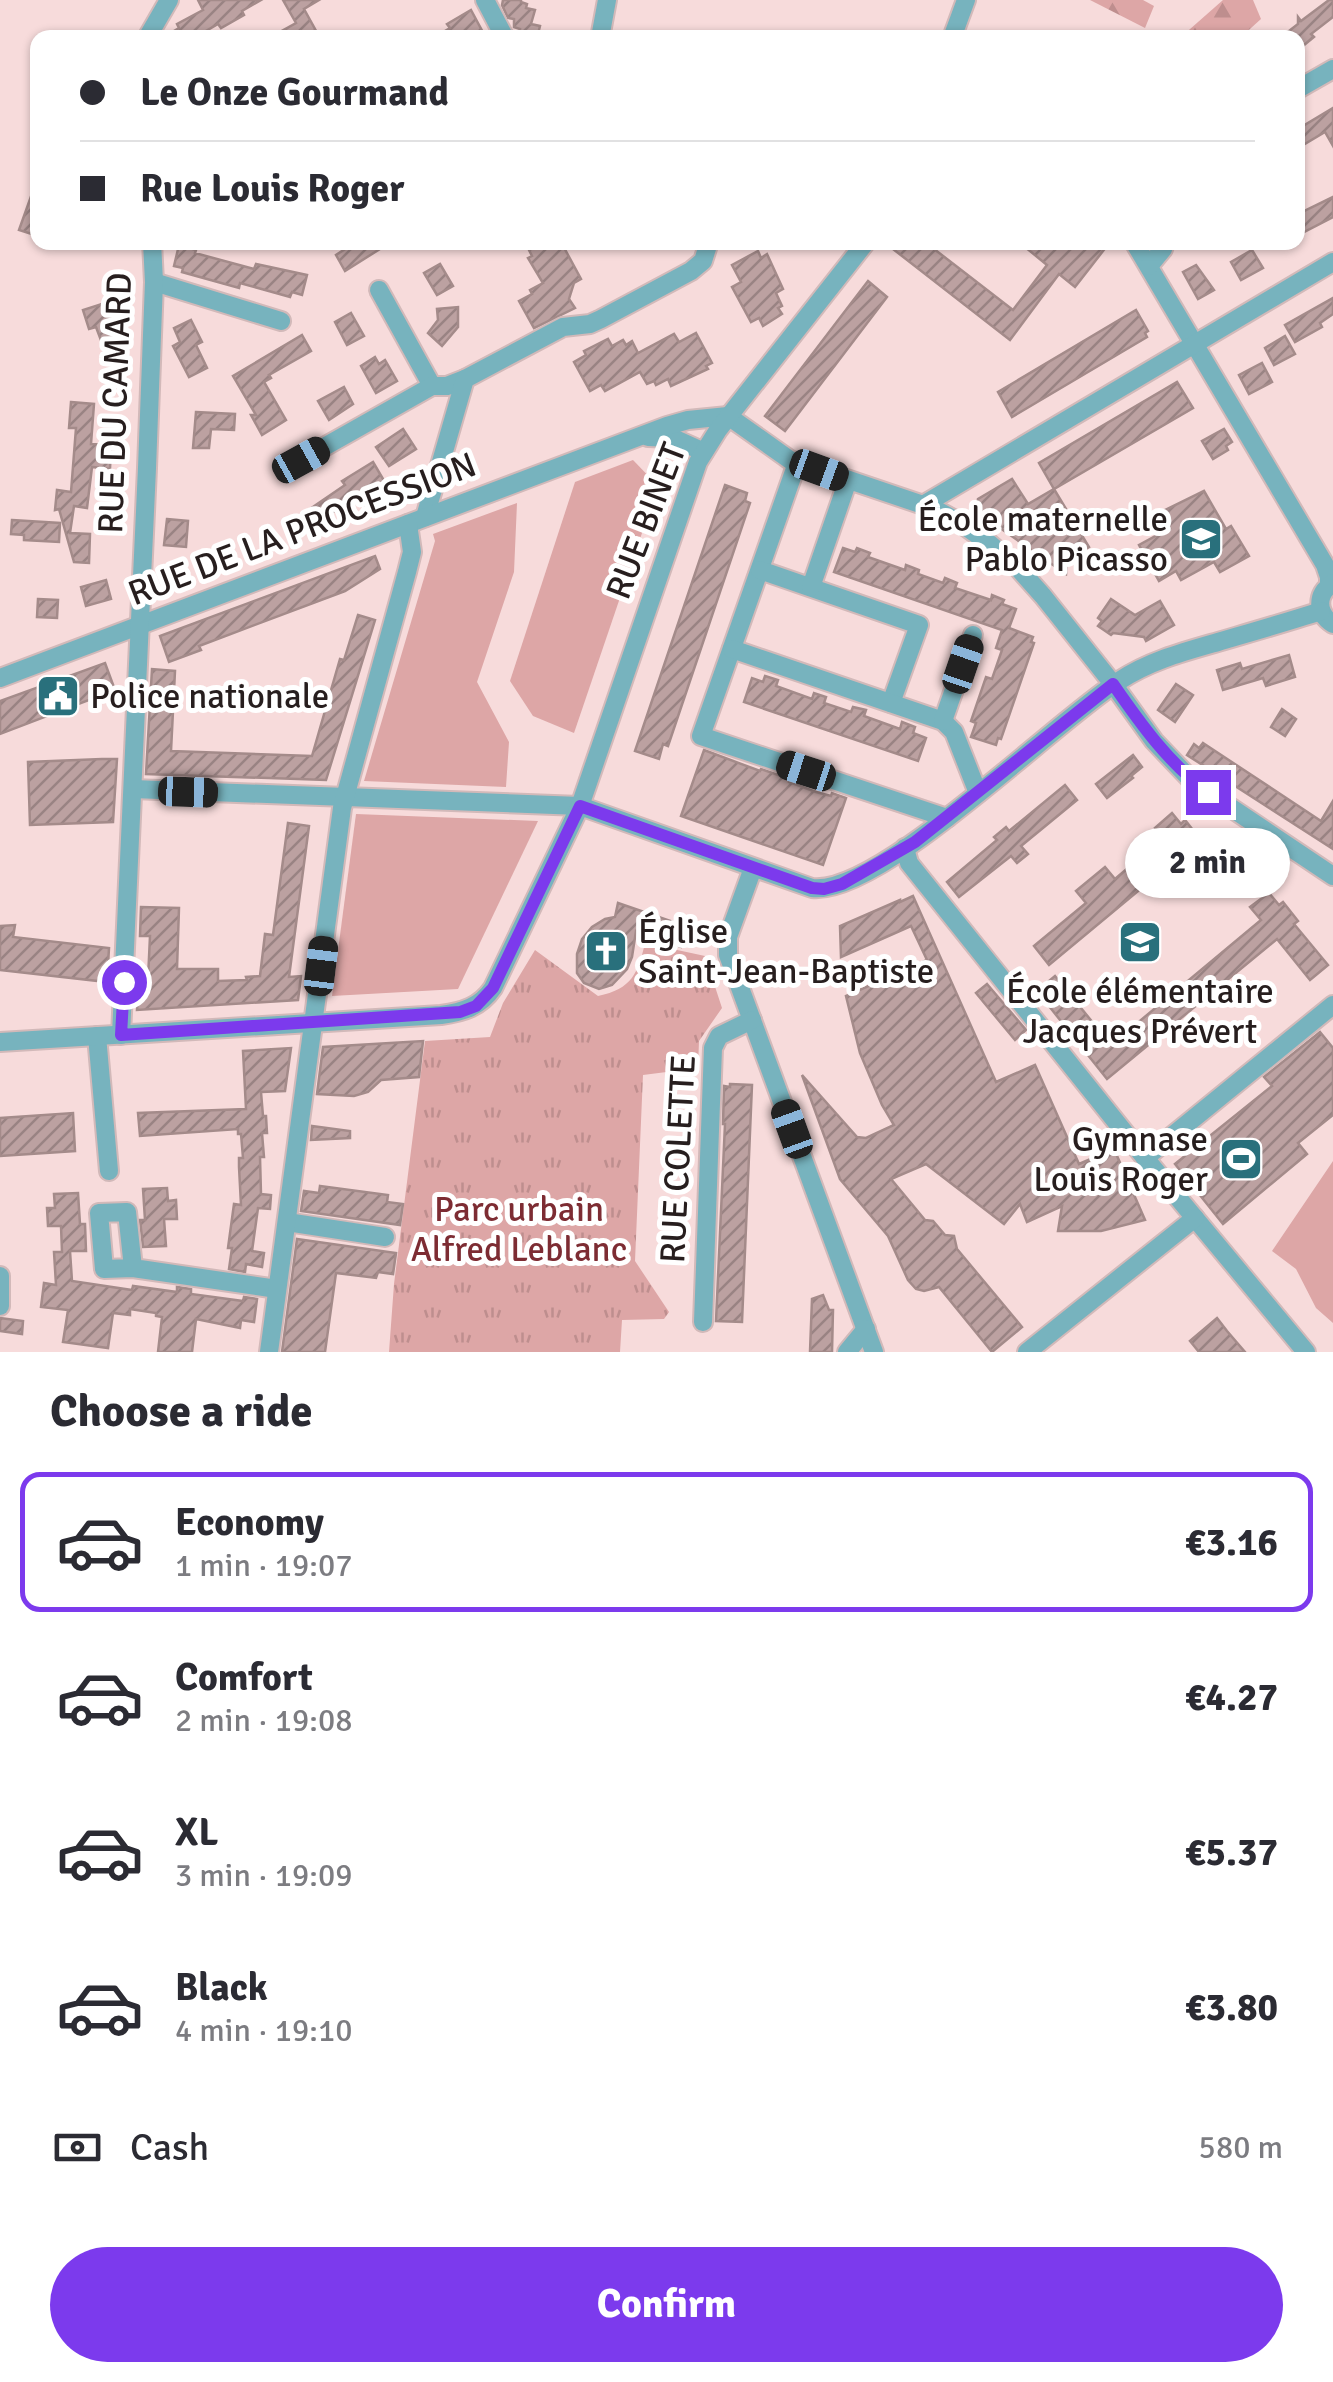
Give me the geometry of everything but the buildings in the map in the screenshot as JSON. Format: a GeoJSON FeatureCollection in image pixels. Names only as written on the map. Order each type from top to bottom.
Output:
{"type":"FeatureCollection","features":[{"type":"Feature","properties":{"kind":"street"},"geometry":{"type":"LineString","coordinates":[[151,30],[169,0]]}},
{"type":"Feature","properties":{"kind":"street"},"geometry":{"type":"LineString","coordinates":[[485,0],[501,30]]}},
{"type":"Feature","properties":{"kind":"street"},"geometry":{"type":"LineString","coordinates":[[602,30],[608,0]]}},
{"type":"Feature","properties":{"kind":"street"},"geometry":{"type":"LineString","coordinates":[[955,30],[966,0]]}},
{"type":"Feature","properties":{"kind":"street"},"geometry":{"type":"LineString","coordinates":[[1305,86],[1333,69]]}},
{"type":"Feature","properties":{"kind":"street","name":"RUE DU CAMARD"},"geometry":{"type":"LineString","coordinates":[[121,1035],[152,250]]}},
{"type":"Feature","properties":{"kind":"street"},"geometry":{"type":"LineString","coordinates":[[301,460],[432,386],[448,386],[465,379],[563,327],[601,319],[691,271],[706,250]]}},
{"type":"Feature","properties":{"kind":"street","name":"RUE BINET"},"geometry":{"type":"LineString","coordinates":[[0,1042],[452,1014],[483,1000],[499,977],[580,806],[690,482],[704,452],[860,250]]}},
{"type":"Feature","properties":{"kind":"street"},"geometry":{"type":"LineString","coordinates":[[132,789],[580,806],[812,888],[824,889],[849,881],[947,818],[1113,684],[1141,668],[1167,657],[1327,618],[1321,595],[1331,584],[1326,565],[1139,250]]}},
{"type":"Feature","properties":{"kind":"street"},"geometry":{"type":"LineString","coordinates":[[1149,266],[1162,250]]}},
{"type":"Feature","properties":{"kind":"street"},"geometry":{"type":"LineString","coordinates":[[923,505],[1333,262]]}},
{"type":"Feature","properties":{"kind":"street"},"geometry":{"type":"LineString","coordinates":[[154,282],[281,321]]}},
{"type":"Feature","properties":{"kind":"street"},"geometry":{"type":"LineString","coordinates":[[379,290],[432,386]]}},
{"type":"Feature","properties":{"kind":"street"},"geometry":{"type":"LineString","coordinates":[[269,1352],[344,797],[408,572],[417,520],[465,379]]}},
{"type":"Feature","properties":{"kind":"street"},"geometry":{"type":"LineString","coordinates":[[728,416],[797,463],[923,505],[962,524],[1019,569],[1154,741],[1194,782],[1333,876]]}},
{"type":"Feature","properties":{"kind":"street","name":"RUE DE LA PROCESSION"},"geometry":{"type":"LineString","coordinates":[[0,678],[628,441],[688,420],[728,416]]}},
{"type":"Feature","properties":{"kind":"street","name":"RUE DE LA PROCESSION"},"geometry":{"type":"LineString","coordinates":[[628,441],[664,436],[704,452]]}},
{"type":"Feature","properties":{"kind":"street"},"geometry":{"type":"LineString","coordinates":[[797,463],[701,736],[947,818]]}},
{"type":"Feature","properties":{"kind":"street"},"geometry":{"type":"LineString","coordinates":[[810,587],[848,480]]}},
{"type":"Feature","properties":{"kind":"street"},"geometry":{"type":"LineString","coordinates":[[760,570],[918,625],[891,703]]}},
{"type":"Feature","properties":{"kind":"street"},"geometry":{"type":"LineString","coordinates":[[943,722],[973,634]]}},
{"type":"Feature","properties":{"kind":"street"},"geometry":{"type":"LineString","coordinates":[[732,648],[943,722],[957,738],[978,793]]}},
{"type":"Feature","properties":{"kind":"street"},"geometry":{"type":"LineString","coordinates":[[905,848],[909,863],[1306,1352]]}},
{"type":"Feature","properties":{"kind":"street"},"geometry":{"type":"LineString","coordinates":[[753,868],[727,943],[728,955],[874,1352]]}},
{"type":"Feature","properties":{"kind":"street"},"geometry":{"type":"LineString","coordinates":[[1145,1158],[1333,1005]]}},
{"type":"Feature","properties":{"kind":"street","name":"RUE COLETTE"},"geometry":{"type":"LineString","coordinates":[[703,1322],[714,1043],[724,1033],[752,1020]]}},
{"type":"Feature","properties":{"kind":"street"},"geometry":{"type":"LineString","coordinates":[[97,1036],[109,1171]]}},
{"type":"Feature","properties":{"kind":"street"},"geometry":{"type":"LineString","coordinates":[[1027,1352],[1195,1218]]}},
{"type":"Feature","properties":{"kind":"street"},"geometry":{"type":"LineString","coordinates":[[286,1222],[385,1237]]}},
{"type":"Feature","properties":{"kind":"street"},"geometry":{"type":"LineString","coordinates":[[132,1268],[277,1289]]}},
{"type":"Feature","properties":{"kind":"street"},"geometry":{"type":"LineString","coordinates":[[0,1276],[0,1306]]}},
{"type":"Feature","properties":{"kind":"street"},"geometry":{"type":"LineString","coordinates":[[848,1352],[866,1330]]}},
{"type":"Feature","properties":{"kind":"green space"},"geometry":{"type":"Polygon","coordinates":[[[1090,0],[1143,0],[1154,6],[1145,28],[1090,0]]]}},
{"type":"Feature","properties":{"kind":"green space"},"geometry":{"type":"Polygon","coordinates":[[[1223,0],[1253,0],[1261,19],[1249,30],[1189,30],[1223,0]]]}},
{"type":"Feature","properties":{"kind":"green space"},"geometry":{"type":"Polygon","coordinates":[[[633,460],[658,486],[574,733],[533,716],[510,681],[575,482],[633,460]]]}},
{"type":"Feature","properties":{"kind":"green space"},"geometry":{"type":"Polygon","coordinates":[[[517,503],[514,572],[477,682],[509,742],[506,787],[364,781],[435,541],[433,534],[517,503]]]}},
{"type":"Feature","properties":{"kind":"green space"},"geometry":{"type":"Polygon","coordinates":[[[356,814],[538,821],[458,989],[332,996],[356,814]]]}},
{"type":"Feature","properties":{"kind":"green space","name":"Parc urbain Alfred Leblanc"},"geometry":{"type":"Polygon","coordinates":[[[645,943],[705,956],[722,1008],[699,1041],[698,1068],[643,1075],[635,1261],[669,1312],[664,1319],[622,1320],[620,1352],[389,1352],[425,1041],[490,1037],[503,1003],[535,950],[598,996],[619,989],[632,978],[645,943]]]}},
{"type":"Feature","properties":{"kind":"green space"},"geometry":{"type":"Polygon","coordinates":[[[1333,1161],[1333,1323],[1316,1308],[1296,1269],[1272,1251],[1333,1161]]]}},
{"type":"Feature","properties":{"kind":"place","name":"École maternelle Pablo Picasso"},"geometry":{"type":"Point","coordinates":[1201,539]}},
{"type":"Feature","properties":{"kind":"place","name":"Police nationale"},"geometry":{"type":"Point","coordinates":[58,696]}},
{"type":"Feature","properties":{"kind":"place","name":"École élémentaire Jacques Prévert"},"geometry":{"type":"Point","coordinates":[1140,942]}},
{"type":"Feature","properties":{"kind":"place","name":"Église Saint-Jean-Baptiste"},"geometry":{"type":"Point","coordinates":[606,951]}},
{"type":"Feature","properties":{"kind":"place","name":"Gymnase Louis Roger"},"geometry":{"type":"Point","coordinates":[1241,1159]}},
{"type":"Feature","properties":{"kind":"route"},"geometry":{"type":"LineString","coordinates":[[124,982],[121,1035],[460,1012],[476,1006],[493,988],[580,806],[812,888],[829,888],[849,881],[928,833],[1113,684],[1154,741],[1208,792]]}}]}
